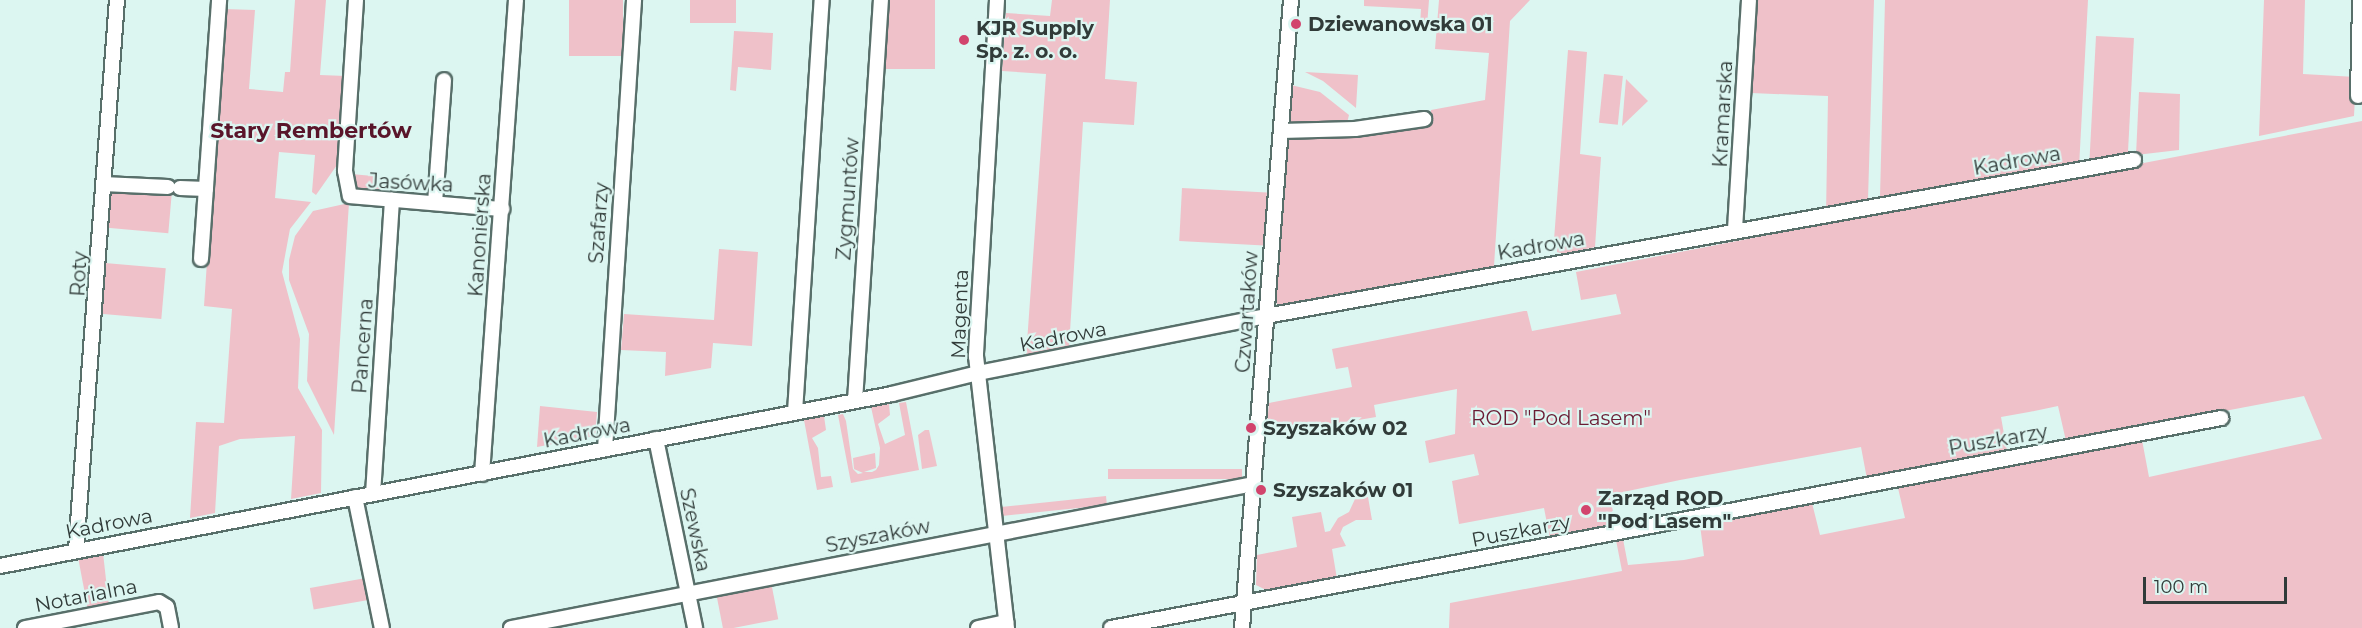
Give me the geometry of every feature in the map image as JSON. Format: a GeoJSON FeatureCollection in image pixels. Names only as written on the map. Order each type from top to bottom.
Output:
{"type":"FeatureCollection","features":[{"type":"Feature","properties":{"kind":"street","name":"Roty"},"geometry":{"type":"LineString","coordinates":[[76,550],[117,0]]}},
{"type":"Feature","properties":{"kind":"street"},"geometry":{"type":"LineString","coordinates":[[201,259],[219,0]]}},
{"type":"Feature","properties":{"kind":"street","name":"Jasówka"},"geometry":{"type":"LineString","coordinates":[[356,0],[345,171],[346,188],[354,198],[502,209]]}},
{"type":"Feature","properties":{"kind":"street","name":"Kanonierska"},"geometry":{"type":"LineString","coordinates":[[482,474],[516,0]]}},
{"type":"Feature","properties":{"kind":"street","name":"Szafarzy"},"geometry":{"type":"LineString","coordinates":[[605,450],[634,0]]}},
{"type":"Feature","properties":{"kind":"street"},"geometry":{"type":"LineString","coordinates":[[795,412],[822,0]]}},
{"type":"Feature","properties":{"kind":"street","name":"Zygmuntów"},"geometry":{"type":"LineString","coordinates":[[855,401],[881,0]]}},
{"type":"Feature","properties":{"kind":"street","name":"Magenta"},"geometry":{"type":"LineString","coordinates":[[997,0],[978,373],[1006,625]]}},
{"type":"Feature","properties":{"kind":"street","name":"Czwartaków"},"geometry":{"type":"LineString","coordinates":[[1242,628],[1290,0]]}},
{"type":"Feature","properties":{"kind":"street","name":"Kramarska"},"geometry":{"type":"LineString","coordinates":[[1735,230],[1749,0]]}},
{"type":"Feature","properties":{"kind":"street"},"geometry":{"type":"LineString","coordinates":[[2358,96],[2360,0]]}},
{"type":"Feature","properties":{"kind":"street"},"geometry":{"type":"LineString","coordinates":[[435,203],[444,80]]}},
{"type":"Feature","properties":{"kind":"street"},"geometry":{"type":"LineString","coordinates":[[1281,131],[1355,129],[1424,119]]}},
{"type":"Feature","properties":{"kind":"street","name":"Kadrowa"},"geometry":{"type":"LineString","coordinates":[[0,566],[855,401],[978,373],[1266,316],[1735,230],[1747,232],[2134,160]]}},
{"type":"Feature","properties":{"kind":"street"},"geometry":{"type":"LineString","coordinates":[[103,184],[206,189]]}},
{"type":"Feature","properties":{"kind":"street","name":"Pancerna"},"geometry":{"type":"LineString","coordinates":[[373,495],[392,200]]}},
{"type":"Feature","properties":{"kind":"street","name":"Puszkarzy"},"geometry":{"type":"LineString","coordinates":[[1111,628],[2221,418]]}},
{"type":"Feature","properties":{"kind":"street","name":"Szewska"},"geometry":{"type":"LineString","coordinates":[[656,439],[695,628]]}},
{"type":"Feature","properties":{"kind":"street","name":"Szyszaków"},"geometry":{"type":"LineString","coordinates":[[511,628],[1254,484]]}},
{"type":"Feature","properties":{"kind":"street"},"geometry":{"type":"LineString","coordinates":[[355,497],[382,628]]}},
{"type":"Feature","properties":{"kind":"street","name":"Notarialna"},"geometry":{"type":"LineString","coordinates":[[25,628],[159,602],[167,607],[171,628]]}},
{"type":"Feature","properties":{"kind":"street"},"geometry":{"type":"LineString","coordinates":[[978,628],[1006,625]]}},
{"type":"Feature","properties":{"kind":"green space"},"geometry":{"type":"Polygon","coordinates":[[[295,0],[326,0],[320,75],[346,76],[344,155],[316,195],[312,192],[315,155],[279,152],[275,198],[311,202],[290,229],[282,272],[300,339],[298,388],[322,430],[321,493],[291,499],[295,436],[240,439],[219,446],[215,513],[190,518],[196,422],[224,423],[232,309],[204,306],[224,9],[255,10],[249,89],[283,92],[285,72],[290,72],[295,0]]]}},
{"type":"Feature","properties":{"kind":"green space"},"geometry":{"type":"Polygon","coordinates":[[[569,0],[623,0],[623,56],[569,56],[569,0]]]}},
{"type":"Feature","properties":{"kind":"green space"},"geometry":{"type":"Polygon","coordinates":[[[690,0],[736,0],[736,23],[690,23],[690,0]]]}},
{"type":"Feature","properties":{"kind":"green space"},"geometry":{"type":"Polygon","coordinates":[[[886,0],[935,0],[935,69],[886,69],[886,0]]]}},
{"type":"Feature","properties":{"kind":"green space"},"geometry":{"type":"Polygon","coordinates":[[[1052,0],[1110,0],[1105,79],[1137,82],[1134,125],[1083,122],[1069,348],[1026,357],[1046,74],[1002,71],[1006,13],[1050,16],[1052,0]]]}},
{"type":"Feature","properties":{"kind":"green space"},"geometry":{"type":"Polygon","coordinates":[[[1364,0],[1429,0],[1427,26],[1420,26],[1421,9],[1364,6],[1364,0]]]}},
{"type":"Feature","properties":{"kind":"green space"},"geometry":{"type":"Polygon","coordinates":[[[1439,0],[1530,0],[1510,21],[1494,266],[1280,306],[1276,303],[1288,136],[1354,132],[1354,138],[1429,124],[1431,110],[1485,100],[1489,53],[1435,49],[1439,0]]]}},
{"type":"Feature","properties":{"kind":"green space"},"geometry":{"type":"Polygon","coordinates":[[[1757,0],[1874,0],[1868,199],[1862,208],[1826,215],[1828,96],[1751,93],[1757,0]]]}},
{"type":"Feature","properties":{"kind":"green space"},"geometry":{"type":"Polygon","coordinates":[[[1885,0],[2088,0],[2079,167],[1886,203],[1880,197],[1885,0]]]}},
{"type":"Feature","properties":{"kind":"green space"},"geometry":{"type":"Polygon","coordinates":[[[2264,0],[2305,0],[2303,74],[2356,77],[2354,116],[2259,136],[2264,0]]]}},
{"type":"Feature","properties":{"kind":"green space"},"geometry":{"type":"Polygon","coordinates":[[[734,31],[773,33],[771,70],[738,67],[736,91],[730,90],[734,31]]]}},
{"type":"Feature","properties":{"kind":"green space"},"geometry":{"type":"Polygon","coordinates":[[[2096,36],[2134,38],[2127,167],[2089,165],[2096,36]]]}},
{"type":"Feature","properties":{"kind":"green space"},"geometry":{"type":"Polygon","coordinates":[[[1568,50],[1587,52],[1580,154],[1601,157],[1595,247],[1564,254],[1557,252],[1558,241],[1554,240],[1568,50]]]}},
{"type":"Feature","properties":{"kind":"green space"},"geometry":{"type":"Polygon","coordinates":[[[1305,72],[1358,75],[1356,108],[1323,81],[1305,72]]]}},
{"type":"Feature","properties":{"kind":"green space"},"geometry":{"type":"Polygon","coordinates":[[[1604,74],[1623,76],[1618,125],[1599,123],[1604,74]]]}},
{"type":"Feature","properties":{"kind":"green space"},"geometry":{"type":"Polygon","coordinates":[[[1626,79],[1648,101],[1622,126],[1626,79]]]}},
{"type":"Feature","properties":{"kind":"green space"},"geometry":{"type":"Polygon","coordinates":[[[1291,85],[1320,92],[1349,115],[1347,123],[1288,127],[1291,85]]]}},
{"type":"Feature","properties":{"kind":"green space"},"geometry":{"type":"Polygon","coordinates":[[[2139,92],[2180,94],[2179,150],[2136,155],[2139,92]]]}},
{"type":"Feature","properties":{"kind":"green space","name":"ROD \"Pod Lasem\""},"geometry":{"type":"Polygon","coordinates":[[[2362,121],[2362,628],[1449,628],[1450,603],[1622,571],[1616,540],[1623,539],[1628,565],[1684,560],[1704,556],[1700,525],[1812,503],[1820,535],[1905,518],[1898,488],[2142,440],[2149,477],[2322,439],[2304,396],[2066,441],[2058,406],[2001,417],[2007,451],[1867,479],[1861,447],[1680,480],[1609,495],[1617,527],[1550,539],[1544,508],[1459,524],[1452,481],[1479,475],[1474,454],[1429,463],[1425,441],[1455,434],[1457,389],[1374,405],[1376,417],[1266,436],[1269,403],[1352,387],[1348,367],[1336,369],[1332,349],[1524,311],[1527,311],[1532,331],[1621,314],[1616,294],[1581,300],[1576,272],[2362,121]]]}},
{"type":"Feature","properties":{"kind":"green space"},"geometry":{"type":"Polygon","coordinates":[[[351,174],[387,177],[385,196],[349,193],[351,174]]]}},
{"type":"Feature","properties":{"kind":"green space"},"geometry":{"type":"Polygon","coordinates":[[[111,188],[172,193],[168,233],[108,228],[111,188]]]}},
{"type":"Feature","properties":{"kind":"green space"},"geometry":{"type":"Polygon","coordinates":[[[1182,188],[1267,192],[1264,245],[1179,241],[1182,188]]]}},
{"type":"Feature","properties":{"kind":"green space"},"geometry":{"type":"Polygon","coordinates":[[[349,203],[334,435],[307,381],[309,334],[289,280],[289,260],[295,236],[313,211],[349,203]]]}},
{"type":"Feature","properties":{"kind":"green space"},"geometry":{"type":"Polygon","coordinates":[[[719,249],[758,252],[752,346],[713,343],[711,368],[665,376],[666,352],[621,350],[624,314],[714,320],[719,249]]]}},
{"type":"Feature","properties":{"kind":"green space"},"geometry":{"type":"Polygon","coordinates":[[[105,263],[166,268],[161,319],[101,314],[105,263]]]}},
{"type":"Feature","properties":{"kind":"green space"},"geometry":{"type":"Polygon","coordinates":[[[906,402],[919,470],[851,483],[838,415],[843,414],[846,421],[853,469],[858,474],[863,473],[854,469],[853,458],[875,453],[876,468],[864,472],[872,472],[876,470],[879,465],[880,448],[871,407],[889,404],[890,415],[878,424],[885,444],[905,435],[899,403],[906,402]]]}},
{"type":"Feature","properties":{"kind":"green space"},"geometry":{"type":"Polygon","coordinates":[[[540,406],[597,412],[595,436],[537,447],[540,406]]]}},
{"type":"Feature","properties":{"kind":"green space"},"geometry":{"type":"Polygon","coordinates":[[[824,416],[826,430],[812,438],[818,448],[821,477],[831,476],[833,487],[817,490],[804,420],[824,416]]]}},
{"type":"Feature","properties":{"kind":"green space"},"geometry":{"type":"Polygon","coordinates":[[[929,430],[937,466],[922,469],[918,435],[929,430]]]}},
{"type":"Feature","properties":{"kind":"green space"},"geometry":{"type":"Polygon","coordinates":[[[1108,469],[1242,469],[1242,479],[1108,479],[1108,469]]]}},
{"type":"Feature","properties":{"kind":"green space"},"geometry":{"type":"Polygon","coordinates":[[[1106,496],[1107,505],[1000,516],[999,507],[1106,496]]]}},
{"type":"Feature","properties":{"kind":"green space"},"geometry":{"type":"Polygon","coordinates":[[[1368,497],[1372,520],[1356,520],[1343,527],[1340,534],[1346,546],[1332,549],[1337,579],[1268,591],[1256,585],[1257,555],[1297,547],[1292,517],[1321,512],[1325,532],[1330,531],[1338,518],[1349,512],[1355,499],[1368,497]]]}},
{"type":"Feature","properties":{"kind":"green space"},"geometry":{"type":"Polygon","coordinates":[[[103,553],[109,606],[88,610],[78,557],[103,553]]]}},
{"type":"Feature","properties":{"kind":"green space"},"geometry":{"type":"Polygon","coordinates":[[[366,578],[370,600],[314,610],[310,588],[366,578]]]}},
{"type":"Feature","properties":{"kind":"green space"},"geometry":{"type":"Polygon","coordinates":[[[771,582],[778,619],[723,628],[716,593],[771,582]]]}},
{"type":"Feature","properties":{"kind":"place","name":"Dziewanowska 01"},"geometry":{"type":"Point","coordinates":[1296,24]}},
{"type":"Feature","properties":{"kind":"place","name":"KJR Supply Sp. z. o. o."},"geometry":{"type":"Point","coordinates":[964,40]}},
{"type":"Feature","properties":{"kind":"place","name":"Szyszaków 02"},"geometry":{"type":"Point","coordinates":[1251,428]}},
{"type":"Feature","properties":{"kind":"place","name":"Szyszaków 01"},"geometry":{"type":"Point","coordinates":[1261,490]}},
{"type":"Feature","properties":{"kind":"place","name":"Zarząd ROD \"Pod Lasem\""},"geometry":{"type":"Point","coordinates":[1586,510]}},
{"type":"Feature","properties":{"kind":"district","name":"Stary Rembertów"},"geometry":{"type":"Point","coordinates":[311,131]}}]}
